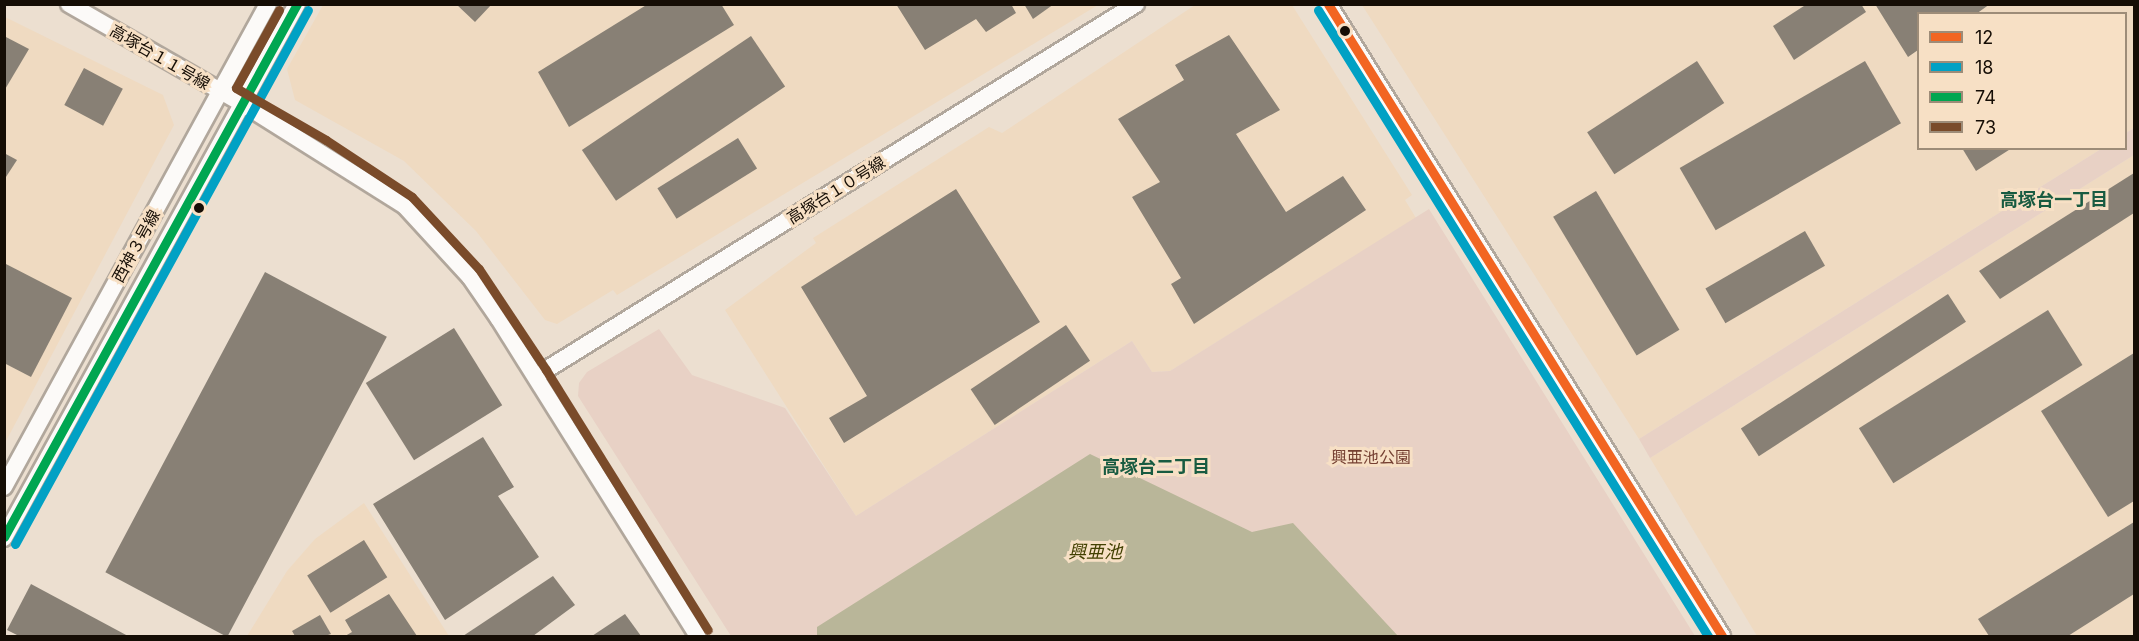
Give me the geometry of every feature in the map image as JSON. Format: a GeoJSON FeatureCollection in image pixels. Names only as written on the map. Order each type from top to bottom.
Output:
{"type":"FeatureCollection","features":[{"type":"Feature","properties":{"kind":"street","name":"高塚台１１号線"},"geometry":{"type":"LineString","coordinates":[[69,4],[243,104],[405,206],[470,277],[536,376],[698,636]]}},
{"type":"Feature","properties":{"kind":"street","name":"西神３号線"},"geometry":{"type":"LineString","coordinates":[[4,487],[268,4]]}},
{"type":"Feature","properties":{"kind":"street","name":"西神３号線"},"geometry":{"type":"LineString","coordinates":[[4,538],[297,4]]}},
{"type":"Feature","properties":{"kind":"street","name":"高塚台１０号線"},"geometry":{"type":"LineString","coordinates":[[536,376],[1136,4]]}},
{"type":"Feature","properties":{"kind":"street"},"geometry":{"type":"LineString","coordinates":[[1328,4],[1722,636]]}},
{"type":"Feature","properties":{"kind":"shaded area"},"geometry":{"type":"Polygon","coordinates":[[[323,5],[1098,5],[617,295],[613,290],[557,324],[545,320],[476,231],[404,161],[295,100],[287,69],[323,5]]]}},
{"type":"Feature","properties":{"kind":"shaded area"},"geometry":{"type":"Polygon","coordinates":[[[1195,5],[1292,5],[1412,195],[1405,200],[1416,218],[1170,371],[1152,372],[1132,341],[856,516],[725,310],[816,243],[813,238],[989,127],[1002,133],[1195,5]]]}},
{"type":"Feature","properties":{"kind":"shaded area"},"geometry":{"type":"Polygon","coordinates":[[[1362,5],[2134,5],[2134,128],[2127,132],[2127,12],[1917,12],[1917,150],[2099,150],[1639,439],[1362,5]]]}},
{"type":"Feature","properties":{"kind":"shaded area"},"geometry":{"type":"Polygon","coordinates":[[[5,17],[163,95],[174,125],[5,443],[5,17]]]}},
{"type":"Feature","properties":{"kind":"shaded area"},"geometry":{"type":"Polygon","coordinates":[[[2134,155],[2134,636],[1757,636],[1650,458],[2134,155]]]}},
{"type":"Feature","properties":{"kind":"shaded area"},"geometry":{"type":"Polygon","coordinates":[[[364,503],[449,636],[247,636],[287,571],[315,539],[364,503]]]}},
{"type":"Feature","properties":{"kind":"green space"},"geometry":{"type":"Polygon","coordinates":[[[2134,128],[2134,155],[1650,458],[1639,439],[2099,150],[2127,150],[2127,132],[2134,128]]]}},
{"type":"Feature","properties":{"kind":"green space","name":"興亜池公園"},"geometry":{"type":"Polygon","coordinates":[[[1429,209],[1695,636],[731,636],[578,396],[579,383],[587,372],[659,329],[692,375],[785,408],[856,516],[1132,341],[1152,372],[1170,371],[1429,209]]]}},
{"type":"Feature","properties":{"kind":"water","name":"興亜池"},"geometry":{"type":"Polygon","coordinates":[[[1090,454],[1252,532],[1293,523],[1398,636],[817,636],[817,627],[1090,454]]]}},
{"type":"Feature","properties":{"kind":"building"},"geometry":{"type":"Polygon","coordinates":[[[456,4],[492,4],[475,22],[456,4]]]}},
{"type":"Feature","properties":{"kind":"building"},"geometry":{"type":"Polygon","coordinates":[[[648,4],[721,4],[734,25],[569,127],[538,72],[648,4]]]}},
{"type":"Feature","properties":{"kind":"building"},"geometry":{"type":"Polygon","coordinates":[[[896,4],[1011,4],[1016,13],[986,32],[976,19],[925,50],[896,4]]]}},
{"type":"Feature","properties":{"kind":"building"},"geometry":{"type":"Polygon","coordinates":[[[1024,4],[1054,4],[1033,19],[1024,4]]]}},
{"type":"Feature","properties":{"kind":"building"},"geometry":{"type":"Polygon","coordinates":[[[1807,4],[1861,4],[1866,12],[1794,60],[1773,26],[1807,4]]]}},
{"type":"Feature","properties":{"kind":"building"},"geometry":{"type":"Polygon","coordinates":[[[1875,4],[1990,4],[1979,12],[1917,12],[1917,51],[1908,57],[1875,4]]]}},
{"type":"Feature","properties":{"kind":"building"},"geometry":{"type":"Polygon","coordinates":[[[1229,35],[1280,110],[1236,134],[1286,212],[1343,176],[1366,210],[1194,324],[1171,284],[1181,278],[1132,197],[1160,182],[1118,119],[1184,80],[1175,65],[1229,35]]]}},
{"type":"Feature","properties":{"kind":"building"},"geometry":{"type":"Polygon","coordinates":[[[4,36],[29,49],[4,91],[4,36]]]}},
{"type":"Feature","properties":{"kind":"building"},"geometry":{"type":"Polygon","coordinates":[[[751,36],[785,87],[616,201],[582,150],[751,36]]]}},
{"type":"Feature","properties":{"kind":"building"},"geometry":{"type":"Polygon","coordinates":[[[1697,61],[1724,103],[1614,174],[1587,132],[1697,61]]]}},
{"type":"Feature","properties":{"kind":"building"},"geometry":{"type":"Polygon","coordinates":[[[1865,61],[1901,123],[1716,230],[1680,168],[1865,61]]]}},
{"type":"Feature","properties":{"kind":"building"},"geometry":{"type":"Polygon","coordinates":[[[84,68],[123,89],[103,126],[64,105],[84,68]]]}},
{"type":"Feature","properties":{"kind":"building"},"geometry":{"type":"Polygon","coordinates":[[[738,138],[757,169],[677,219],[657,188],[738,138]]]}},
{"type":"Feature","properties":{"kind":"building"},"geometry":{"type":"Polygon","coordinates":[[[1963,150],[2009,150],[1976,171],[1963,150]]]}},
{"type":"Feature","properties":{"kind":"building"},"geometry":{"type":"Polygon","coordinates":[[[4,153],[17,160],[4,180],[4,153]]]}},
{"type":"Feature","properties":{"kind":"building"},"geometry":{"type":"Polygon","coordinates":[[[2134,173],[2134,213],[2000,299],[1979,271],[2134,173]]]}},
{"type":"Feature","properties":{"kind":"building"},"geometry":{"type":"Polygon","coordinates":[[[956,189],[1040,322],[844,443],[829,418],[867,396],[801,287],[956,189]]]}},
{"type":"Feature","properties":{"kind":"building"},"geometry":{"type":"Polygon","coordinates":[[[1596,191],[1679,330],[1637,356],[1553,217],[1596,191]]]}},
{"type":"Feature","properties":{"kind":"building"},"geometry":{"type":"Polygon","coordinates":[[[1805,231],[1825,266],[1725,323],[1705,288],[1805,231]]]}},
{"type":"Feature","properties":{"kind":"building"},"geometry":{"type":"Polygon","coordinates":[[[4,263],[72,298],[31,377],[4,363],[4,263]]]}},
{"type":"Feature","properties":{"kind":"building"},"geometry":{"type":"Polygon","coordinates":[[[265,272],[387,337],[228,636],[105,572],[265,272]]]}},
{"type":"Feature","properties":{"kind":"building"},"geometry":{"type":"Polygon","coordinates":[[[1948,294],[1966,322],[1759,456],[1741,429],[1948,294]]]}},
{"type":"Feature","properties":{"kind":"building"},"geometry":{"type":"Polygon","coordinates":[[[2048,310],[2082,365],[1893,483],[1859,428],[2048,310]]]}},
{"type":"Feature","properties":{"kind":"building"},"geometry":{"type":"Polygon","coordinates":[[[1066,325],[1090,361],[995,425],[971,389],[1066,325]]]}},
{"type":"Feature","properties":{"kind":"building"},"geometry":{"type":"Polygon","coordinates":[[[454,328],[502,405],[414,460],[366,383],[454,328]]]}},
{"type":"Feature","properties":{"kind":"building"},"geometry":{"type":"Polygon","coordinates":[[[2134,353],[2134,501],[2108,517],[2041,411],[2134,353]]]}},
{"type":"Feature","properties":{"kind":"building"},"geometry":{"type":"Polygon","coordinates":[[[483,437],[514,487],[498,496],[539,557],[445,620],[373,504],[483,437]]]}},
{"type":"Feature","properties":{"kind":"building"},"geometry":{"type":"Polygon","coordinates":[[[2134,522],[2134,594],[2068,636],[1989,636],[1978,619],[2134,522]]]}},
{"type":"Feature","properties":{"kind":"building"},"geometry":{"type":"Polygon","coordinates":[[[364,540],[387,577],[330,613],[307,576],[364,540]]]}},
{"type":"Feature","properties":{"kind":"building"},"geometry":{"type":"Polygon","coordinates":[[[553,576],[575,605],[533,636],[463,636],[553,576]]]}},
{"type":"Feature","properties":{"kind":"building"},"geometry":{"type":"Polygon","coordinates":[[[31,584],[128,636],[19,636],[7,630],[31,584]]]}},
{"type":"Feature","properties":{"kind":"building"},"geometry":{"type":"Polygon","coordinates":[[[389,594],[417,636],[345,636],[352,632],[345,620],[389,594]]]}},
{"type":"Feature","properties":{"kind":"building"},"geometry":{"type":"Polygon","coordinates":[[[625,614],[641,636],[592,636],[625,614]]]}},
{"type":"Feature","properties":{"kind":"building"},"geometry":{"type":"Polygon","coordinates":[[[320,615],[331,634],[295,636],[292,631],[320,615]]]}},
{"type":"Feature","properties":{"kind":"transit line","name":"74"},"geometry":{"type":"LineString","coordinates":[[4,537],[297,4]]}},
{"type":"Feature","properties":{"kind":"transit line","name":"12"},"geometry":{"type":"LineString","coordinates":[[1328,4],[1722,636]]}},
{"type":"Feature","properties":{"kind":"transit line","name":"73"},"geometry":{"type":"LineString","coordinates":[[279,10],[236,88],[326,140],[412,197],[479,269],[546,370],[708,630]]}},
{"type":"Feature","properties":{"kind":"transit line","name":"18"},"geometry":{"type":"LineString","coordinates":[[15,544],[308,10]]}},
{"type":"Feature","properties":{"kind":"transit line","name":"18"},"geometry":{"type":"LineString","coordinates":[[1318,10],[1708,636]]}},
{"type":"Feature","properties":{"kind":"district","name":"高塚台一丁目"},"geometry":{"type":"Point","coordinates":[2054,200]}},
{"type":"Feature","properties":{"kind":"district","name":"高塚台二丁目"},"geometry":{"type":"Point","coordinates":[1156,467]}}]}
